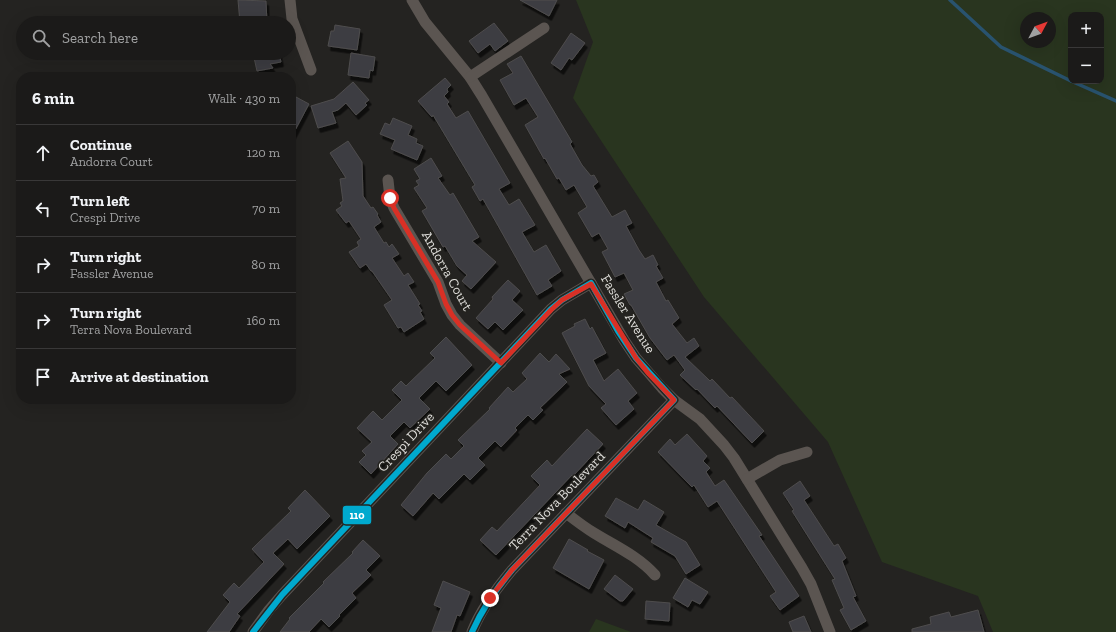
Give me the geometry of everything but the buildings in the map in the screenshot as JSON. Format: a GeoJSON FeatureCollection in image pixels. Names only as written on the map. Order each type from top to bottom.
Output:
{"type":"FeatureCollection","features":[{"type":"Feature","properties":{"kind":"street"},"geometry":{"type":"LineString","coordinates":[[290,0],[292,16]]}},
{"type":"Feature","properties":{"kind":"street","name":"Fassler Avenue"},"geometry":{"type":"LineString","coordinates":[[412,0],[425,22],[470,77],[482,96],[591,284],[636,358],[674,400],[712,431],[734,458],[811,584],[830,632]]}},
{"type":"Feature","properties":{"kind":"street"},"geometry":{"type":"LineString","coordinates":[[470,77],[544,28]]}},
{"type":"Feature","properties":{"kind":"street"},"geometry":{"type":"LineString","coordinates":[[296,30],[311,70]]}},
{"type":"Feature","properties":{"kind":"street","name":"Andorra Court"},"geometry":{"type":"LineString","coordinates":[[388,180],[390,198],[394,208],[438,282],[446,304],[452,315],[460,325],[501,363]]}},
{"type":"Feature","properties":{"kind":"street","name":"Crespi Drive"},"geometry":{"type":"LineString","coordinates":[[253,632],[269,610],[551,310],[562,300],[591,284]]}},
{"type":"Feature","properties":{"kind":"street","name":"Terra Nova Boulevard"},"geometry":{"type":"LineString","coordinates":[[472,632],[485,606],[497,587],[674,400]]}},
{"type":"Feature","properties":{"kind":"street"},"geometry":{"type":"LineString","coordinates":[[747,479],[780,460],[807,452]]}},
{"type":"Feature","properties":{"kind":"street"},"geometry":{"type":"LineString","coordinates":[[566,513],[593,533],[632,555],[655,575]]}},
{"type":"Feature","properties":{"kind":"green space"},"geometry":{"type":"Polygon","coordinates":[[[576,0],[1116,0],[1116,632],[993,632],[978,596],[882,562],[828,442],[704,297],[573,98],[593,42],[576,0]]]}},
{"type":"Feature","properties":{"kind":"green space"},"geometry":{"type":"Polygon","coordinates":[[[596,619],[631,632],[589,632],[596,619]]]}},
{"type":"Feature","properties":{"kind":"waterway"},"geometry":{"type":"LineString","coordinates":[[950,0],[1001,47],[1068,80]]}},
{"type":"Feature","properties":{"kind":"waterway"},"geometry":{"type":"LineString","coordinates":[[1078,84],[1116,101]]}},
{"type":"Feature","properties":{"kind":"transit line","name":"110"},"geometry":{"type":"LineString","coordinates":[[253,632],[282,595],[551,309],[562,300],[591,283],[618,331],[636,358],[674,400],[512,570],[500,584],[480,615],[472,632]]}},
{"type":"Feature","properties":{"kind":"route"},"geometry":{"type":"LineString","coordinates":[[390,198],[394,208],[438,282],[446,304],[452,315],[460,325],[501,363],[562,300],[591,284],[636,358],[674,400],[512,570],[497,587],[490,598]]}}]}
